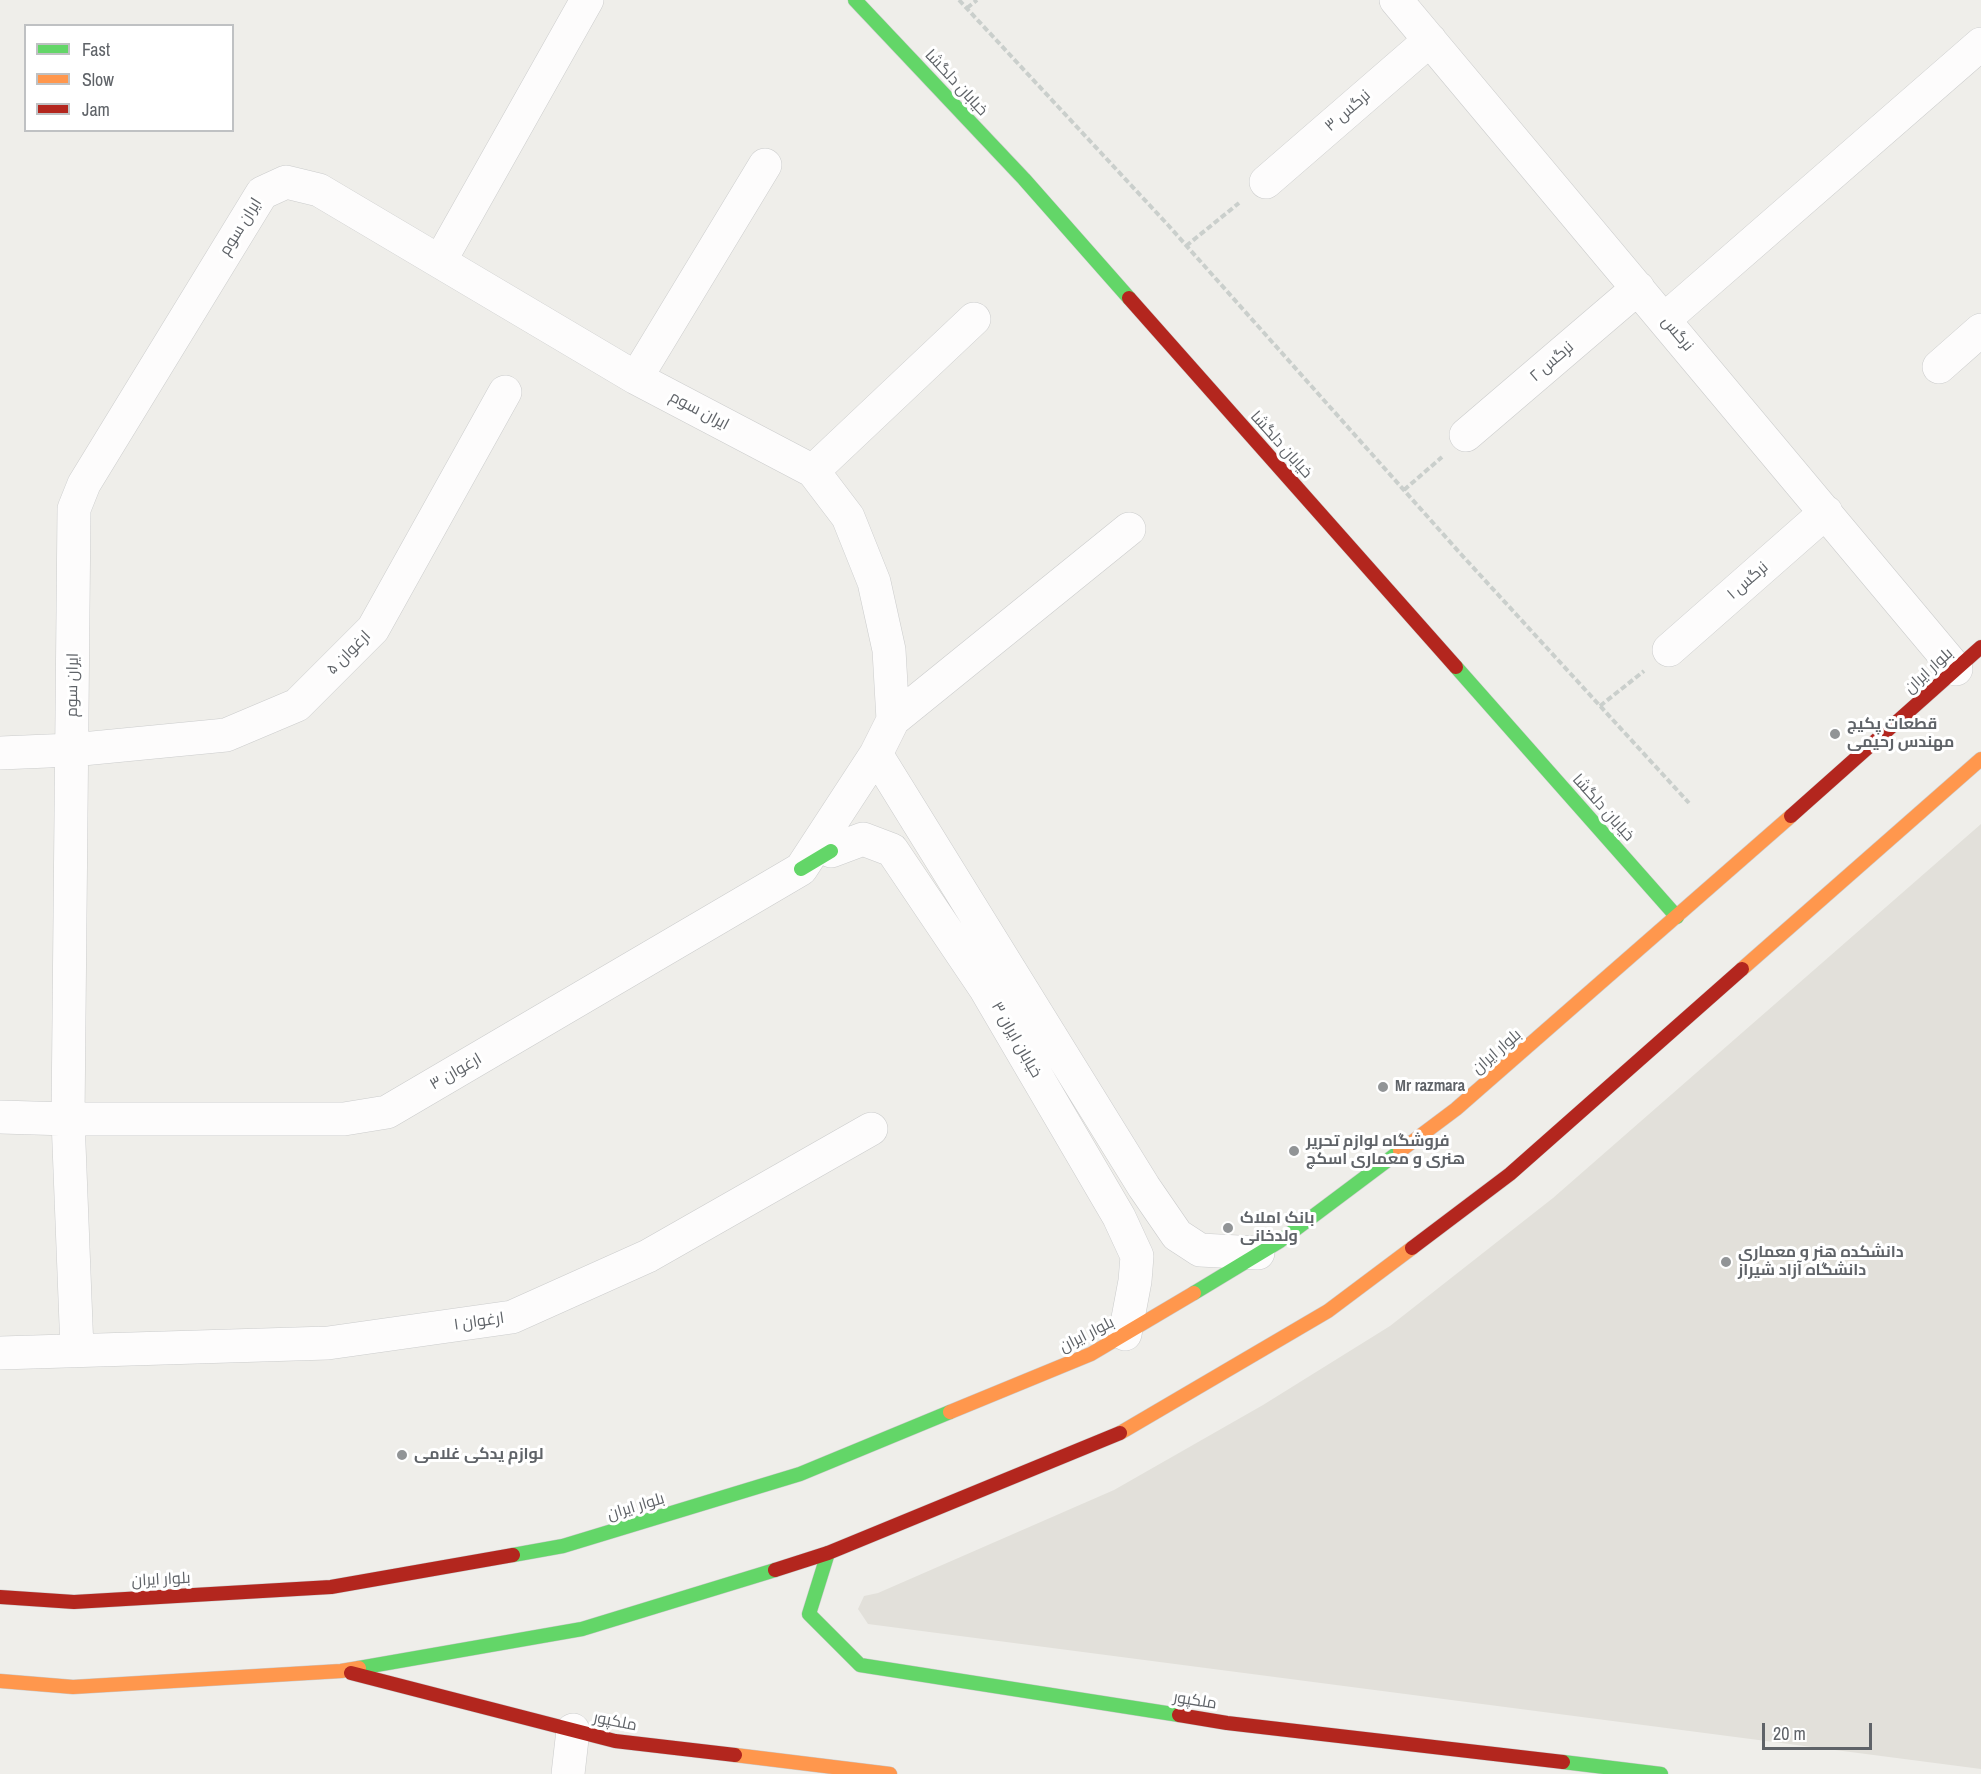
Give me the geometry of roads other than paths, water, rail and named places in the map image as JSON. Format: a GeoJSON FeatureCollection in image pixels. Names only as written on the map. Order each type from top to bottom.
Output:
{"type":"FeatureCollection","features":[{"type":"Feature","properties":{"kind":"main road","name":"خیابان دلگشا"},"geometry":{"type":"LineString","coordinates":[[855,0],[1032,188],[1677,917]]}},
{"type":"Feature","properties":{"kind":"main road","name":"بلوار ایران"},"geometry":{"type":"LineString","coordinates":[[0,1597],[74,1602],[331,1587],[563,1546],[800,1474],[1091,1354],[1280,1240],[1456,1109],[1677,917],[1981,647]]}},
{"type":"Feature","properties":{"kind":"main road"},"geometry":{"type":"LineString","coordinates":[[0,1681],[73,1687],[340,1671],[582,1629],[828,1553],[1129,1429],[1328,1311],[1510,1174],[1981,759]]}},
{"type":"Feature","properties":{"kind":"main road","name":"خیابان ایران ۳"},"geometry":{"type":"LineString","coordinates":[[801,869],[831,851]]}},
{"type":"Feature","properties":{"kind":"main road","name":"ملکپور"},"geometry":{"type":"LineString","coordinates":[[828,1553],[809,1614],[860,1665],[1227,1723],[1660,1774]]}},
{"type":"Feature","properties":{"kind":"main road","name":"ملکپور"},"geometry":{"type":"LineString","coordinates":[[340,1671],[615,1741],[890,1774]]}},
{"type":"Feature","properties":{"kind":"street"},"geometry":{"type":"LineString","coordinates":[[440,261],[587,0]]}},
{"type":"Feature","properties":{"kind":"street","name":"نرگس"},"geometry":{"type":"LineString","coordinates":[[1396,0],[1956,669]]}},
{"type":"Feature","properties":{"kind":"street","name":"نرگس ۳"},"geometry":{"type":"LineString","coordinates":[[1266,182],[1430,40]]}},
{"type":"Feature","properties":{"kind":"street"},"geometry":{"type":"LineString","coordinates":[[1665,319],[1981,44]]}},
{"type":"Feature","properties":{"kind":"street"},"geometry":{"type":"LineString","coordinates":[[636,378],[765,165]]}},
{"type":"Feature","properties":{"kind":"street","name":"ایران سوم"},"geometry":{"type":"LineString","coordinates":[[77,1350],[68,1119],[75,509],[84,484],[262,193],[286,182],[319,190],[636,378],[813,471],[848,517],[874,582],[889,650],[893,720],[876,754],[801,869]]}},
{"type":"Feature","properties":{"kind":"street","name":"نرگس ۲"},"geometry":{"type":"LineString","coordinates":[[1466,435],[1638,288]]}},
{"type":"Feature","properties":{"kind":"street"},"geometry":{"type":"LineString","coordinates":[[813,471],[975,319]]}},
{"type":"Feature","properties":{"kind":"street"},"geometry":{"type":"LineString","coordinates":[[1939,367],[1981,330]]}},
{"type":"Feature","properties":{"kind":"street","name":"ارغوان ۵"},"geometry":{"type":"LineString","coordinates":[[0,753],[72,750],[226,735],[297,705],[373,629],[505,392]]}},
{"type":"Feature","properties":{"kind":"street","name":"نرگس ۱"},"geometry":{"type":"LineString","coordinates":[[1669,650],[1826,512]]}},
{"type":"Feature","properties":{"kind":"street"},"geometry":{"type":"LineString","coordinates":[[893,720],[1129,529]]}},
{"type":"Feature","properties":{"kind":"street","name":"خیابان ایران ۳"},"geometry":{"type":"LineString","coordinates":[[876,754],[1144,1187],[1177,1235],[1200,1250],[1258,1253]]}},
{"type":"Feature","properties":{"kind":"street","name":"خیابان ایران ۳"},"geometry":{"type":"LineString","coordinates":[[831,851],[863,839],[892,849],[985,988],[1119,1217],[1137,1256],[1135,1281],[1125,1334]]}},
{"type":"Feature","properties":{"kind":"street","name":"ارغوان ۳"},"geometry":{"type":"LineString","coordinates":[[0,1117],[344,1119],[387,1112],[801,869]]}},
{"type":"Feature","properties":{"kind":"street","name":"ارغوان ۱"},"geometry":{"type":"LineString","coordinates":[[0,1353],[328,1342],[512,1317],[648,1256],[871,1129]]}},
{"type":"Feature","properties":{"kind":"street"},"geometry":{"type":"LineString","coordinates":[[568,1774],[573,1730]]}},
{"type":"Feature","properties":{"kind":"place","name":"قطعات پکیج مهندس رحیمی"},"geometry":{"type":"Point","coordinates":[1835,734]}},
{"type":"Feature","properties":{"kind":"place","name":"Mr razmara"},"geometry":{"type":"Point","coordinates":[1383,1087]}},
{"type":"Feature","properties":{"kind":"place","name":"فروشگاه لوازم تحریر هنری و معماری اسکچ"},"geometry":{"type":"Point","coordinates":[1294,1151]}},
{"type":"Feature","properties":{"kind":"place","name":"بانک املاک ولدخانی"},"geometry":{"type":"Point","coordinates":[1228,1228]}},
{"type":"Feature","properties":{"kind":"place","name":"دانشکده هنر و معماری دانشگاه آزاد شیراز"},"geometry":{"type":"Point","coordinates":[1726,1262]}},
{"type":"Feature","properties":{"kind":"place","name":"لوازم یدکی غلامی"},"geometry":{"type":"Point","coordinates":[402,1455]}}]}
